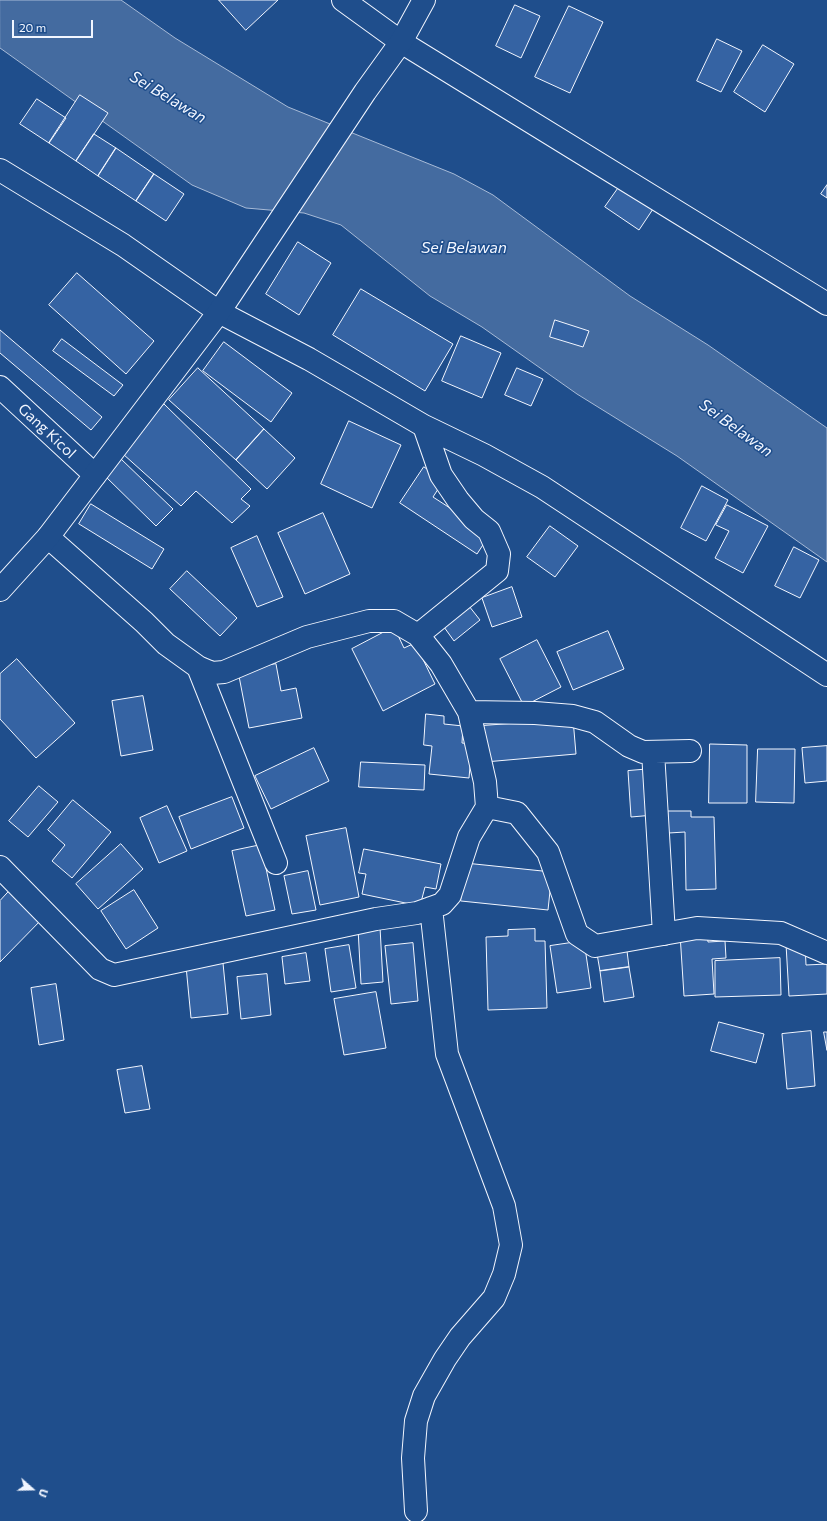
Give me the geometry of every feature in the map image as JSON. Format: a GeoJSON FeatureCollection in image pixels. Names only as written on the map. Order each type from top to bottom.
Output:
{"type":"FeatureCollection","features":[{"type":"Feature","properties":{"kind":"street"},"geometry":{"type":"LineString","coordinates":[[343,0],[401,42],[827,304]]}},
{"type":"Feature","properties":{"kind":"street"},"geometry":{"type":"LineString","coordinates":[[0,590],[48,537],[219,312],[365,92],[401,42],[424,0]]}},
{"type":"Feature","properties":{"kind":"street"},"geometry":{"type":"LineString","coordinates":[[0,170],[123,245],[219,312],[309,359],[424,426],[484,455],[542,487],[827,674]]}},
{"type":"Feature","properties":{"kind":"street","name":"Gang Kicol"},"geometry":{"type":"LineString","coordinates":[[0,387],[95,475]]}},
{"type":"Feature","properties":{"kind":"street"},"geometry":{"type":"LineString","coordinates":[[418,635],[497,571],[499,554],[489,531],[474,519],[458,500],[441,475],[424,426]]}},
{"type":"Feature","properties":{"kind":"street"},"geometry":{"type":"LineString","coordinates":[[0,867],[100,968],[114,975],[376,919],[417,913],[442,904],[450,895],[469,837],[487,807],[485,782],[469,712],[441,664],[418,635],[394,621],[369,621],[307,637],[224,672],[212,673],[198,667],[166,644],[144,622],[48,537]]}},
{"type":"Feature","properties":{"kind":"street"},"geometry":{"type":"LineString","coordinates":[[198,667],[276,863]]}},
{"type":"Feature","properties":{"kind":"street"},"geometry":{"type":"LineString","coordinates":[[469,712],[535,713],[573,716],[595,722],[629,746],[643,752],[690,751]]}},
{"type":"Feature","properties":{"kind":"street"},"geometry":{"type":"LineString","coordinates":[[653,752],[664,934]]}},
{"type":"Feature","properties":{"kind":"street"},"geometry":{"type":"LineString","coordinates":[[487,807],[517,813],[548,852],[577,934],[595,946],[697,928],[782,933],[827,953]]}},
{"type":"Feature","properties":{"kind":"street"},"geometry":{"type":"LineString","coordinates":[[416,1511],[413,1458],[416,1421],[424,1396],[445,1359],[460,1337],[494,1298],[504,1274],[511,1244],[504,1206],[447,1054],[431,908]]}},
{"type":"Feature","properties":{"kind":"water","name":"Sei Belawan"},"geometry":{"type":"Polygon","coordinates":[[[0,0],[121,0],[175,38],[288,107],[454,174],[493,195],[630,296],[708,345],[827,428],[827,562],[677,456],[577,394],[482,327],[430,296],[341,225],[304,213],[246,208],[192,185],[0,48],[0,0]]]}},
{"type":"Feature","properties":{"kind":"building"},"geometry":{"type":"Polygon","coordinates":[[[219,0],[278,0],[246,30],[219,0]]]}},
{"type":"Feature","properties":{"kind":"building"},"geometry":{"type":"Polygon","coordinates":[[[515,5],[540,16],[521,58],[496,46],[515,5]]]}},
{"type":"Feature","properties":{"kind":"building"},"geometry":{"type":"Polygon","coordinates":[[[569,6],[603,22],[570,93],[535,77],[569,6]]]}},
{"type":"Feature","properties":{"kind":"building"},"geometry":{"type":"Polygon","coordinates":[[[717,39],[742,51],[721,92],[697,81],[717,39]]]}},
{"type":"Feature","properties":{"kind":"building"},"geometry":{"type":"Polygon","coordinates":[[[763,45],[794,64],[765,112],[734,92],[763,45]]]}},
{"type":"Feature","properties":{"kind":"building"},"geometry":{"type":"Polygon","coordinates":[[[80,95],[108,113],[76,161],[49,143],[80,95]]]}},
{"type":"Feature","properties":{"kind":"building"},"geometry":{"type":"Polygon","coordinates":[[[37,99],[66,118],[49,143],[20,124],[37,99]]]}},
{"type":"Feature","properties":{"kind":"building"},"geometry":{"type":"Polygon","coordinates":[[[94,134],[116,148],[98,176],[76,161],[94,134]]]}},
{"type":"Feature","properties":{"kind":"building"},"geometry":{"type":"Polygon","coordinates":[[[116,148],[154,174],[136,201],[98,176],[116,148]]]}},
{"type":"Feature","properties":{"kind":"building"},"geometry":{"type":"Polygon","coordinates":[[[154,174],[184,194],[166,221],[136,201],[154,174]]]}},
{"type":"Feature","properties":{"kind":"building"},"geometry":{"type":"Polygon","coordinates":[[[624,180],[657,203],[639,230],[605,207],[624,180]]]}},
{"type":"Feature","properties":{"kind":"building"},"geometry":{"type":"Polygon","coordinates":[[[827,185],[827,198],[821,194],[827,185]]]}},
{"type":"Feature","properties":{"kind":"building"},"geometry":{"type":"Polygon","coordinates":[[[298,242],[331,263],[299,315],[266,294],[298,242]]]}},
{"type":"Feature","properties":{"kind":"building"},"geometry":{"type":"Polygon","coordinates":[[[77,273],[154,341],[126,374],[49,305],[77,273]]]}},
{"type":"Feature","properties":{"kind":"building"},"geometry":{"type":"Polygon","coordinates":[[[361,289],[453,344],[425,391],[333,335],[361,289]]]}},
{"type":"Feature","properties":{"kind":"building"},"geometry":{"type":"Polygon","coordinates":[[[555,320],[589,331],[583,347],[550,337],[555,320]]]}},
{"type":"Feature","properties":{"kind":"building"},"geometry":{"type":"Polygon","coordinates":[[[0,330],[102,417],[91,430],[0,353],[0,330]]]}},
{"type":"Feature","properties":{"kind":"building"},"geometry":{"type":"Polygon","coordinates":[[[461,336],[501,353],[482,398],[442,381],[461,336]]]}},
{"type":"Feature","properties":{"kind":"building"},"geometry":{"type":"Polygon","coordinates":[[[62,339],[123,385],[114,396],[53,351],[62,339]]]}},
{"type":"Feature","properties":{"kind":"building"},"geometry":{"type":"Polygon","coordinates":[[[224,342],[292,393],[271,422],[203,371],[224,342]]]}},
{"type":"Feature","properties":{"kind":"building"},"geometry":{"type":"Polygon","coordinates":[[[198,368],[264,429],[236,460],[169,400],[198,368]]]}},
{"type":"Feature","properties":{"kind":"building"},"geometry":{"type":"Polygon","coordinates":[[[517,368],[543,379],[531,406],[505,395],[517,368]]]}},
{"type":"Feature","properties":{"kind":"building"},"geometry":{"type":"Polygon","coordinates":[[[164,404],[251,489],[241,499],[250,506],[232,523],[196,491],[181,506],[123,454],[164,404]]]}},
{"type":"Feature","properties":{"kind":"building"},"geometry":{"type":"Polygon","coordinates":[[[349,421],[401,445],[372,508],[321,484],[349,421]]]}},
{"type":"Feature","properties":{"kind":"building"},"geometry":{"type":"Polygon","coordinates":[[[264,429],[295,458],[267,489],[236,460],[264,429]]]}},
{"type":"Feature","properties":{"kind":"building"},"geometry":{"type":"Polygon","coordinates":[[[120,458],[173,509],[156,526],[104,475],[120,458]]]}},
{"type":"Feature","properties":{"kind":"building"},"geometry":{"type":"Polygon","coordinates":[[[424,467],[444,480],[433,497],[490,534],[477,554],[400,503],[424,467]]]}},
{"type":"Feature","properties":{"kind":"building"},"geometry":{"type":"Polygon","coordinates":[[[702,486],[728,500],[706,541],[681,528],[702,486]]]}},
{"type":"Feature","properties":{"kind":"building"},"geometry":{"type":"Polygon","coordinates":[[[91,504],[164,549],[152,569],[79,524],[91,504]]]}},
{"type":"Feature","properties":{"kind":"building"},"geometry":{"type":"Polygon","coordinates":[[[727,505],[768,526],[743,573],[715,558],[729,531],[716,525],[727,505]]]}},
{"type":"Feature","properties":{"kind":"building"},"geometry":{"type":"Polygon","coordinates":[[[323,513],[350,574],[305,594],[278,533],[323,513]]]}},
{"type":"Feature","properties":{"kind":"building"},"geometry":{"type":"Polygon","coordinates":[[[550,526],[578,546],[555,577],[527,557],[550,526]]]}},
{"type":"Feature","properties":{"kind":"building"},"geometry":{"type":"Polygon","coordinates":[[[257,536],[283,597],[257,607],[231,548],[257,536]]]}},
{"type":"Feature","properties":{"kind":"building"},"geometry":{"type":"Polygon","coordinates":[[[794,547],[819,560],[800,598],[775,586],[794,547]]]}},
{"type":"Feature","properties":{"kind":"building"},"geometry":{"type":"Polygon","coordinates":[[[187,571],[237,618],[220,636],[170,589],[187,571]]]}},
{"type":"Feature","properties":{"kind":"building"},"geometry":{"type":"Polygon","coordinates":[[[512,587],[522,617],[492,627],[482,598],[512,587]]]}},
{"type":"Feature","properties":{"kind":"building"},"geometry":{"type":"Polygon","coordinates":[[[469,606],[480,620],[454,641],[444,627],[469,606]]]}},
{"type":"Feature","properties":{"kind":"building"},"geometry":{"type":"Polygon","coordinates":[[[394,627],[404,648],[415,643],[435,684],[383,711],[352,649],[394,627]]]}},
{"type":"Feature","properties":{"kind":"building"},"geometry":{"type":"Polygon","coordinates":[[[608,631],[624,669],[573,690],[557,652],[608,631]]]}},
{"type":"Feature","properties":{"kind":"building"},"geometry":{"type":"Polygon","coordinates":[[[537,640],[561,687],[524,706],[500,659],[537,640]]]}},
{"type":"Feature","properties":{"kind":"building"},"geometry":{"type":"Polygon","coordinates":[[[17,659],[75,723],[36,758],[0,719],[0,674],[17,659]]]}},
{"type":"Feature","properties":{"kind":"building"},"geometry":{"type":"Polygon","coordinates":[[[276,664],[281,691],[296,688],[302,718],[249,728],[238,671],[276,664]]]}},
{"type":"Feature","properties":{"kind":"building"},"geometry":{"type":"Polygon","coordinates":[[[143,696],[153,750],[121,756],[112,701],[143,696]]]}},
{"type":"Feature","properties":{"kind":"building"},"geometry":{"type":"Polygon","coordinates":[[[426,714],[444,716],[444,724],[463,726],[462,743],[472,744],[469,778],[429,774],[432,746],[424,745],[426,714]]]}},
{"type":"Feature","properties":{"kind":"building"},"geometry":{"type":"Polygon","coordinates":[[[573,719],[576,754],[485,762],[482,726],[573,719]]]}},
{"type":"Feature","properties":{"kind":"building"},"geometry":{"type":"Polygon","coordinates":[[[710,744],[747,745],[747,803],[709,803],[710,744]]]}},
{"type":"Feature","properties":{"kind":"building"},"geometry":{"type":"Polygon","coordinates":[[[827,746],[827,781],[805,783],[802,748],[827,746]]]}},
{"type":"Feature","properties":{"kind":"building"},"geometry":{"type":"Polygon","coordinates":[[[314,748],[329,781],[271,809],[255,776],[314,748]]]}},
{"type":"Feature","properties":{"kind":"building"},"geometry":{"type":"Polygon","coordinates":[[[758,749],[795,749],[794,803],[756,802],[758,749]]]}},
{"type":"Feature","properties":{"kind":"building"},"geometry":{"type":"Polygon","coordinates":[[[361,762],[425,765],[424,790],[359,787],[361,762]]]}},
{"type":"Feature","properties":{"kind":"building"},"geometry":{"type":"Polygon","coordinates":[[[651,769],[654,815],[631,817],[628,771],[651,769]]]}},
{"type":"Feature","properties":{"kind":"building"},"geometry":{"type":"Polygon","coordinates":[[[39,786],[58,802],[28,837],[9,821],[39,786]]]}},
{"type":"Feature","properties":{"kind":"building"},"geometry":{"type":"Polygon","coordinates":[[[232,797],[244,828],[191,849],[179,817],[232,797]]]}},
{"type":"Feature","properties":{"kind":"building"},"geometry":{"type":"Polygon","coordinates":[[[73,800],[111,832],[72,878],[52,861],[65,845],[48,830],[73,800]]]}},
{"type":"Feature","properties":{"kind":"building"},"geometry":{"type":"Polygon","coordinates":[[[167,806],[187,851],[159,863],[140,818],[167,806]]]}},
{"type":"Feature","properties":{"kind":"building"},"geometry":{"type":"Polygon","coordinates":[[[668,811],[691,811],[691,817],[714,817],[716,889],[686,890],[685,832],[669,833],[668,811]]]}},
{"type":"Feature","properties":{"kind":"building"},"geometry":{"type":"Polygon","coordinates":[[[346,828],[359,897],[320,905],[306,836],[346,828]]]}},
{"type":"Feature","properties":{"kind":"building"},"geometry":{"type":"Polygon","coordinates":[[[121,844],[143,869],[98,909],[76,884],[121,844]]]}},
{"type":"Feature","properties":{"kind":"building"},"geometry":{"type":"Polygon","coordinates":[[[261,845],[275,910],[246,916],[232,851],[261,845]]]}},
{"type":"Feature","properties":{"kind":"building"},"geometry":{"type":"Polygon","coordinates":[[[364,849],[441,864],[436,889],[425,887],[420,906],[362,894],[366,874],[359,873],[364,849]]]}},
{"type":"Feature","properties":{"kind":"building"},"geometry":{"type":"Polygon","coordinates":[[[465,863],[552,872],[548,910],[461,901],[465,863]]]}},
{"type":"Feature","properties":{"kind":"building"},"geometry":{"type":"Polygon","coordinates":[[[308,871],[316,910],[292,914],[284,876],[308,871]]]}},
{"type":"Feature","properties":{"kind":"building"},"geometry":{"type":"Polygon","coordinates":[[[13,887],[44,917],[0,962],[0,901],[13,887]]]}},
{"type":"Feature","properties":{"kind":"building"},"geometry":{"type":"Polygon","coordinates":[[[134,890],[158,928],[126,949],[101,911],[134,890]]]}},
{"type":"Feature","properties":{"kind":"building"},"geometry":{"type":"Polygon","coordinates":[[[380,927],[383,982],[361,984],[358,928],[380,927]]]}},
{"type":"Feature","properties":{"kind":"building"},"geometry":{"type":"Polygon","coordinates":[[[535,929],[535,941],[545,941],[547,1008],[488,1010],[486,937],[508,936],[508,930],[535,929]]]}},
{"type":"Feature","properties":{"kind":"building"},"geometry":{"type":"Polygon","coordinates":[[[707,932],[708,942],[725,941],[726,958],[712,959],[714,994],[684,996],[680,934],[707,932]]]}},
{"type":"Feature","properties":{"kind":"building"},"geometry":{"type":"Polygon","coordinates":[[[584,941],[591,988],[557,993],[550,946],[584,941]]]}},
{"type":"Feature","properties":{"kind":"building"},"geometry":{"type":"Polygon","coordinates":[[[413,943],[418,1001],[391,1004],[385,946],[413,943]]]}},
{"type":"Feature","properties":{"kind":"building"},"geometry":{"type":"Polygon","coordinates":[[[626,943],[629,967],[600,971],[596,948],[626,943]]]}},
{"type":"Feature","properties":{"kind":"building"},"geometry":{"type":"Polygon","coordinates":[[[805,943],[806,965],[827,964],[827,994],[789,996],[786,944],[805,943]]]}},
{"type":"Feature","properties":{"kind":"building"},"geometry":{"type":"Polygon","coordinates":[[[349,945],[356,988],[331,992],[325,949],[349,945]]]}},
{"type":"Feature","properties":{"kind":"building"},"geometry":{"type":"Polygon","coordinates":[[[306,953],[310,981],[285,984],[282,957],[306,953]]]}},
{"type":"Feature","properties":{"kind":"building"},"geometry":{"type":"Polygon","coordinates":[[[780,958],[781,995],[715,997],[715,961],[780,958]]]}},
{"type":"Feature","properties":{"kind":"building"},"geometry":{"type":"Polygon","coordinates":[[[223,963],[228,1014],[191,1018],[186,966],[223,963]]]}},
{"type":"Feature","properties":{"kind":"building"},"geometry":{"type":"Polygon","coordinates":[[[629,967],[634,997],[604,1002],[600,971],[629,967]]]}},
{"type":"Feature","properties":{"kind":"building"},"geometry":{"type":"Polygon","coordinates":[[[267,974],[271,1015],[241,1019],[237,977],[267,974]]]}},
{"type":"Feature","properties":{"kind":"building"},"geometry":{"type":"Polygon","coordinates":[[[56,984],[64,1040],[39,1045],[31,988],[56,984]]]}},
{"type":"Feature","properties":{"kind":"building"},"geometry":{"type":"Polygon","coordinates":[[[376,992],[386,1048],[344,1055],[334,999],[376,992]]]}},
{"type":"Feature","properties":{"kind":"building"},"geometry":{"type":"Polygon","coordinates":[[[719,1022],[764,1034],[756,1063],[711,1051],[719,1022]]]}},
{"type":"Feature","properties":{"kind":"building"},"geometry":{"type":"Polygon","coordinates":[[[811,1031],[815,1086],[787,1089],[782,1034],[811,1031]]]}},
{"type":"Feature","properties":{"kind":"building"},"geometry":{"type":"Polygon","coordinates":[[[824,1032],[827,1032],[827,1050],[824,1032]]]}},
{"type":"Feature","properties":{"kind":"building"},"geometry":{"type":"Polygon","coordinates":[[[142,1066],[150,1109],[125,1113],[117,1070],[142,1066]]]}}]}
